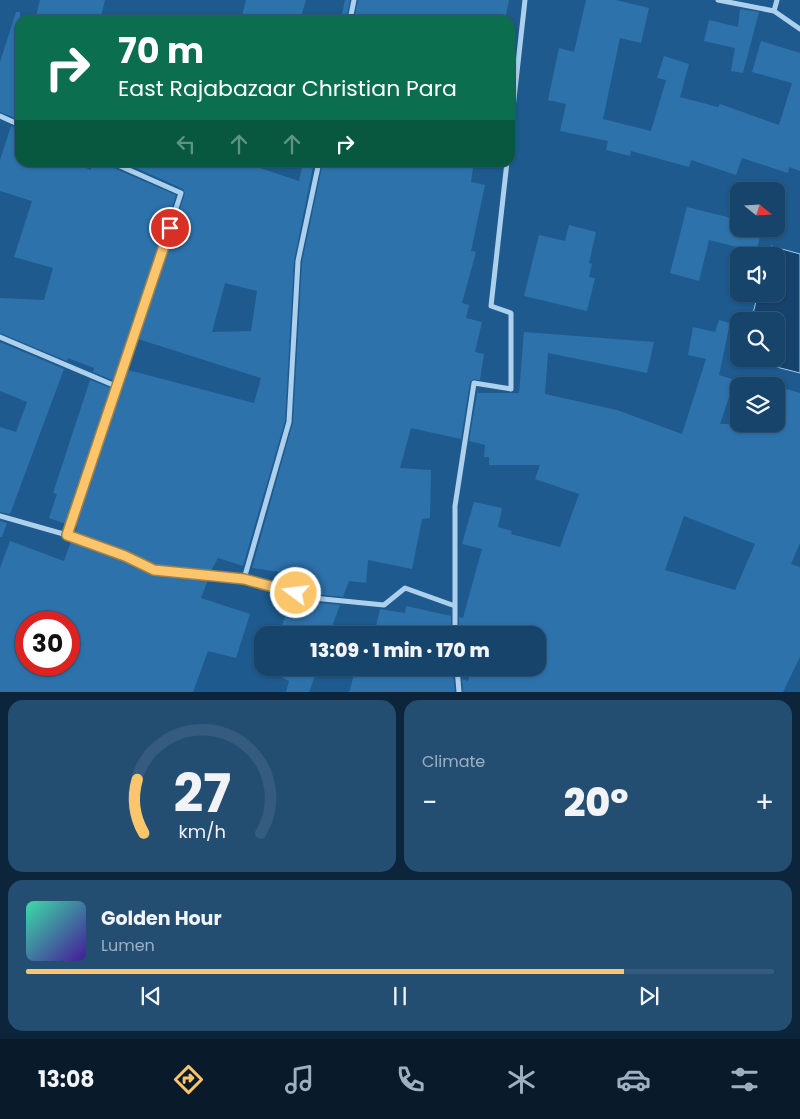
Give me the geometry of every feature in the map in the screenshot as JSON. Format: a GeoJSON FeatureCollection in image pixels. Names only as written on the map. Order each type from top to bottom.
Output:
{"type":"FeatureCollection","features":[{"type":"Feature","properties":{"kind":"street"},"geometry":{"type":"LineString","coordinates":[[351,15],[354,0]]}},
{"type":"Feature","properties":{"kind":"street"},"geometry":{"type":"LineString","coordinates":[[515,90],[525,0]]}},
{"type":"Feature","properties":{"kind":"street"},"geometry":{"type":"LineString","coordinates":[[718,0],[774,11],[800,29]]}},
{"type":"Feature","properties":{"kind":"street"},"geometry":{"type":"LineString","coordinates":[[774,11],[777,0]]}},
{"type":"Feature","properties":{"kind":"street"},"geometry":{"type":"LineString","coordinates":[[0,116],[15,123]]}},
{"type":"Feature","properties":{"kind":"street"},"geometry":{"type":"LineString","coordinates":[[67,535],[118,387],[181,193],[122,167]]}},
{"type":"Feature","properties":{"kind":"street"},"geometry":{"type":"LineString","coordinates":[[244,579],[289,422],[298,261],[318,167]]}},
{"type":"Feature","properties":{"kind":"street"},"geometry":{"type":"LineString","coordinates":[[455,626],[455,506],[474,383],[510,388],[512,313],[491,306],[506,167]]}},
{"type":"Feature","properties":{"kind":"street"},"geometry":{"type":"LineString","coordinates":[[0,337],[118,387]]}},
{"type":"Feature","properties":{"kind":"street"},"geometry":{"type":"LineString","coordinates":[[0,516],[67,535],[125,556],[154,570],[244,579],[313,598],[359,604],[384,605],[405,588],[455,606]]}},
{"type":"Feature","properties":{"kind":"street"},"geometry":{"type":"LineString","coordinates":[[458,676],[459,692]]}},
{"type":"Feature","properties":{"kind":"water"},"geometry":{"type":"Polygon","coordinates":[[[785,250],[800,254],[800,373],[776,367],[785,367],[785,312],[753,312],[756,302],[785,302],[785,250]]]}},
{"type":"Feature","properties":{"kind":"building"},"geometry":{"type":"Polygon","coordinates":[[[40,0],[105,0],[101,15],[36,15],[40,0]]]}},
{"type":"Feature","properties":{"kind":"building"},"geometry":{"type":"Polygon","coordinates":[[[246,0],[306,0],[302,15],[242,15],[246,0]]]}},
{"type":"Feature","properties":{"kind":"building"},"geometry":{"type":"Polygon","coordinates":[[[345,0],[350,0],[347,15],[342,15],[345,0]]]}},
{"type":"Feature","properties":{"kind":"building"},"geometry":{"type":"Polygon","coordinates":[[[358,0],[509,0],[506,15],[355,15],[358,0]]]}},
{"type":"Feature","properties":{"kind":"building"},"geometry":{"type":"Polygon","coordinates":[[[586,0],[616,0],[649,8],[641,43],[620,38],[603,119],[651,131],[666,80],[657,78],[664,56],[689,64],[680,97],[718,107],[720,104],[779,125],[792,83],[752,72],[761,41],[800,53],[800,171],[789,167],[788,173],[742,158],[736,175],[691,160],[689,167],[631,151],[630,156],[606,150],[608,141],[560,131],[566,104],[548,100],[559,48],[574,52],[586,0]]]}},
{"type":"Feature","properties":{"kind":"building"},"geometry":{"type":"Polygon","coordinates":[[[740,9],[759,12],[743,73],[731,71],[735,48],[704,41],[709,20],[738,27],[740,9]]]}},
{"type":"Feature","properties":{"kind":"building"},"geometry":{"type":"Polygon","coordinates":[[[15,15],[15,118],[0,112],[0,62],[15,15]]]}},
{"type":"Feature","properties":{"kind":"building"},"geometry":{"type":"Polygon","coordinates":[[[11,126],[15,127],[15,167],[83,167],[91,170],[91,167],[111,167],[176,195],[115,381],[93,372],[94,368],[68,358],[67,361],[0,333],[0,298],[44,300],[53,268],[14,257],[32,201],[0,191],[0,160],[11,126]]]}},
{"type":"Feature","properties":{"kind":"building"},"geometry":{"type":"Polygon","coordinates":[[[134,167],[257,167],[299,181],[302,167],[313,167],[294,261],[285,421],[243,566],[218,558],[211,571],[155,566],[126,552],[75,533],[77,527],[75,526],[128,370],[254,403],[261,378],[138,339],[185,193],[183,189],[134,167]],[[225,283],[212,332],[251,331],[257,291],[225,283]]]}},
{"type":"Feature","properties":{"kind":"building"},"geometry":{"type":"Polygon","coordinates":[[[322,167],[473,167],[471,182],[485,185],[471,251],[476,252],[462,303],[469,305],[466,318],[482,322],[475,352],[484,354],[480,380],[473,379],[470,382],[461,439],[411,428],[400,468],[431,470],[430,518],[422,519],[412,569],[368,560],[366,583],[349,581],[343,597],[314,594],[296,589],[301,575],[252,568],[293,422],[302,262],[322,167]]]}},
{"type":"Feature","properties":{"kind":"building"},"geometry":{"type":"Polygon","coordinates":[[[687,207],[730,218],[730,238],[760,238],[757,247],[736,247],[709,240],[699,281],[670,273],[687,207]]]}},
{"type":"Feature","properties":{"kind":"building"},"geometry":{"type":"Polygon","coordinates":[[[569,225],[596,232],[589,263],[592,264],[589,277],[595,278],[587,311],[524,296],[539,235],[565,241],[569,225]]]}},
{"type":"Feature","properties":{"kind":"building"},"geometry":{"type":"Polygon","coordinates":[[[719,320],[730,323],[719,375],[730,378],[730,395],[720,424],[730,424],[730,432],[785,432],[785,389],[800,393],[800,543],[791,564],[800,567],[800,657],[783,692],[463,692],[462,679],[468,681],[470,676],[546,676],[546,626],[459,626],[459,617],[463,618],[482,549],[462,544],[474,502],[502,508],[498,527],[512,531],[511,534],[560,547],[579,494],[535,479],[540,465],[489,465],[489,457],[484,457],[485,445],[469,441],[478,388],[478,393],[519,393],[524,332],[654,342],[647,373],[548,353],[545,394],[617,410],[682,434],[706,359],[688,355],[693,327],[715,332],[719,320]],[[684,516],[665,570],[735,590],[755,544],[684,516]]]}},
{"type":"Feature","properties":{"kind":"building"},"geometry":{"type":"Polygon","coordinates":[[[0,342],[64,369],[10,514],[0,512],[0,427],[16,432],[27,402],[0,391],[0,342]]]}},
{"type":"Feature","properties":{"kind":"building"},"geometry":{"type":"Polygon","coordinates":[[[90,380],[113,389],[66,524],[49,518],[57,494],[53,493],[90,380]]]}},
{"type":"Feature","properties":{"kind":"building"},"geometry":{"type":"Polygon","coordinates":[[[0,521],[7,523],[2,537],[0,537],[0,521]]]}},
{"type":"Feature","properties":{"kind":"building"},"geometry":{"type":"Polygon","coordinates":[[[10,541],[64,561],[71,541],[123,560],[153,574],[208,580],[201,598],[250,614],[236,658],[208,651],[193,692],[0,692],[0,568],[10,541]]]}},
{"type":"Feature","properties":{"kind":"building"},"geometry":{"type":"Polygon","coordinates":[[[293,597],[312,602],[340,605],[332,626],[282,626],[293,597]]]}},
{"type":"Feature","properties":{"kind":"building"},"geometry":{"type":"Polygon","coordinates":[[[406,606],[451,616],[451,626],[376,626],[380,609],[405,613],[406,606]]]}},
{"type":"Feature","properties":{"kind":"building"},"geometry":{"type":"Polygon","coordinates":[[[279,676],[315,676],[309,692],[286,692],[289,681],[279,676]]]}},
{"type":"Feature","properties":{"kind":"building"},"geometry":{"type":"Polygon","coordinates":[[[354,676],[453,676],[455,692],[349,692],[354,676]]]}},
{"type":"Feature","properties":{"kind":"route"},"geometry":{"type":"LineString","coordinates":[[170,228],[67,535],[125,556],[154,570],[244,579],[296,593]]}}]}
